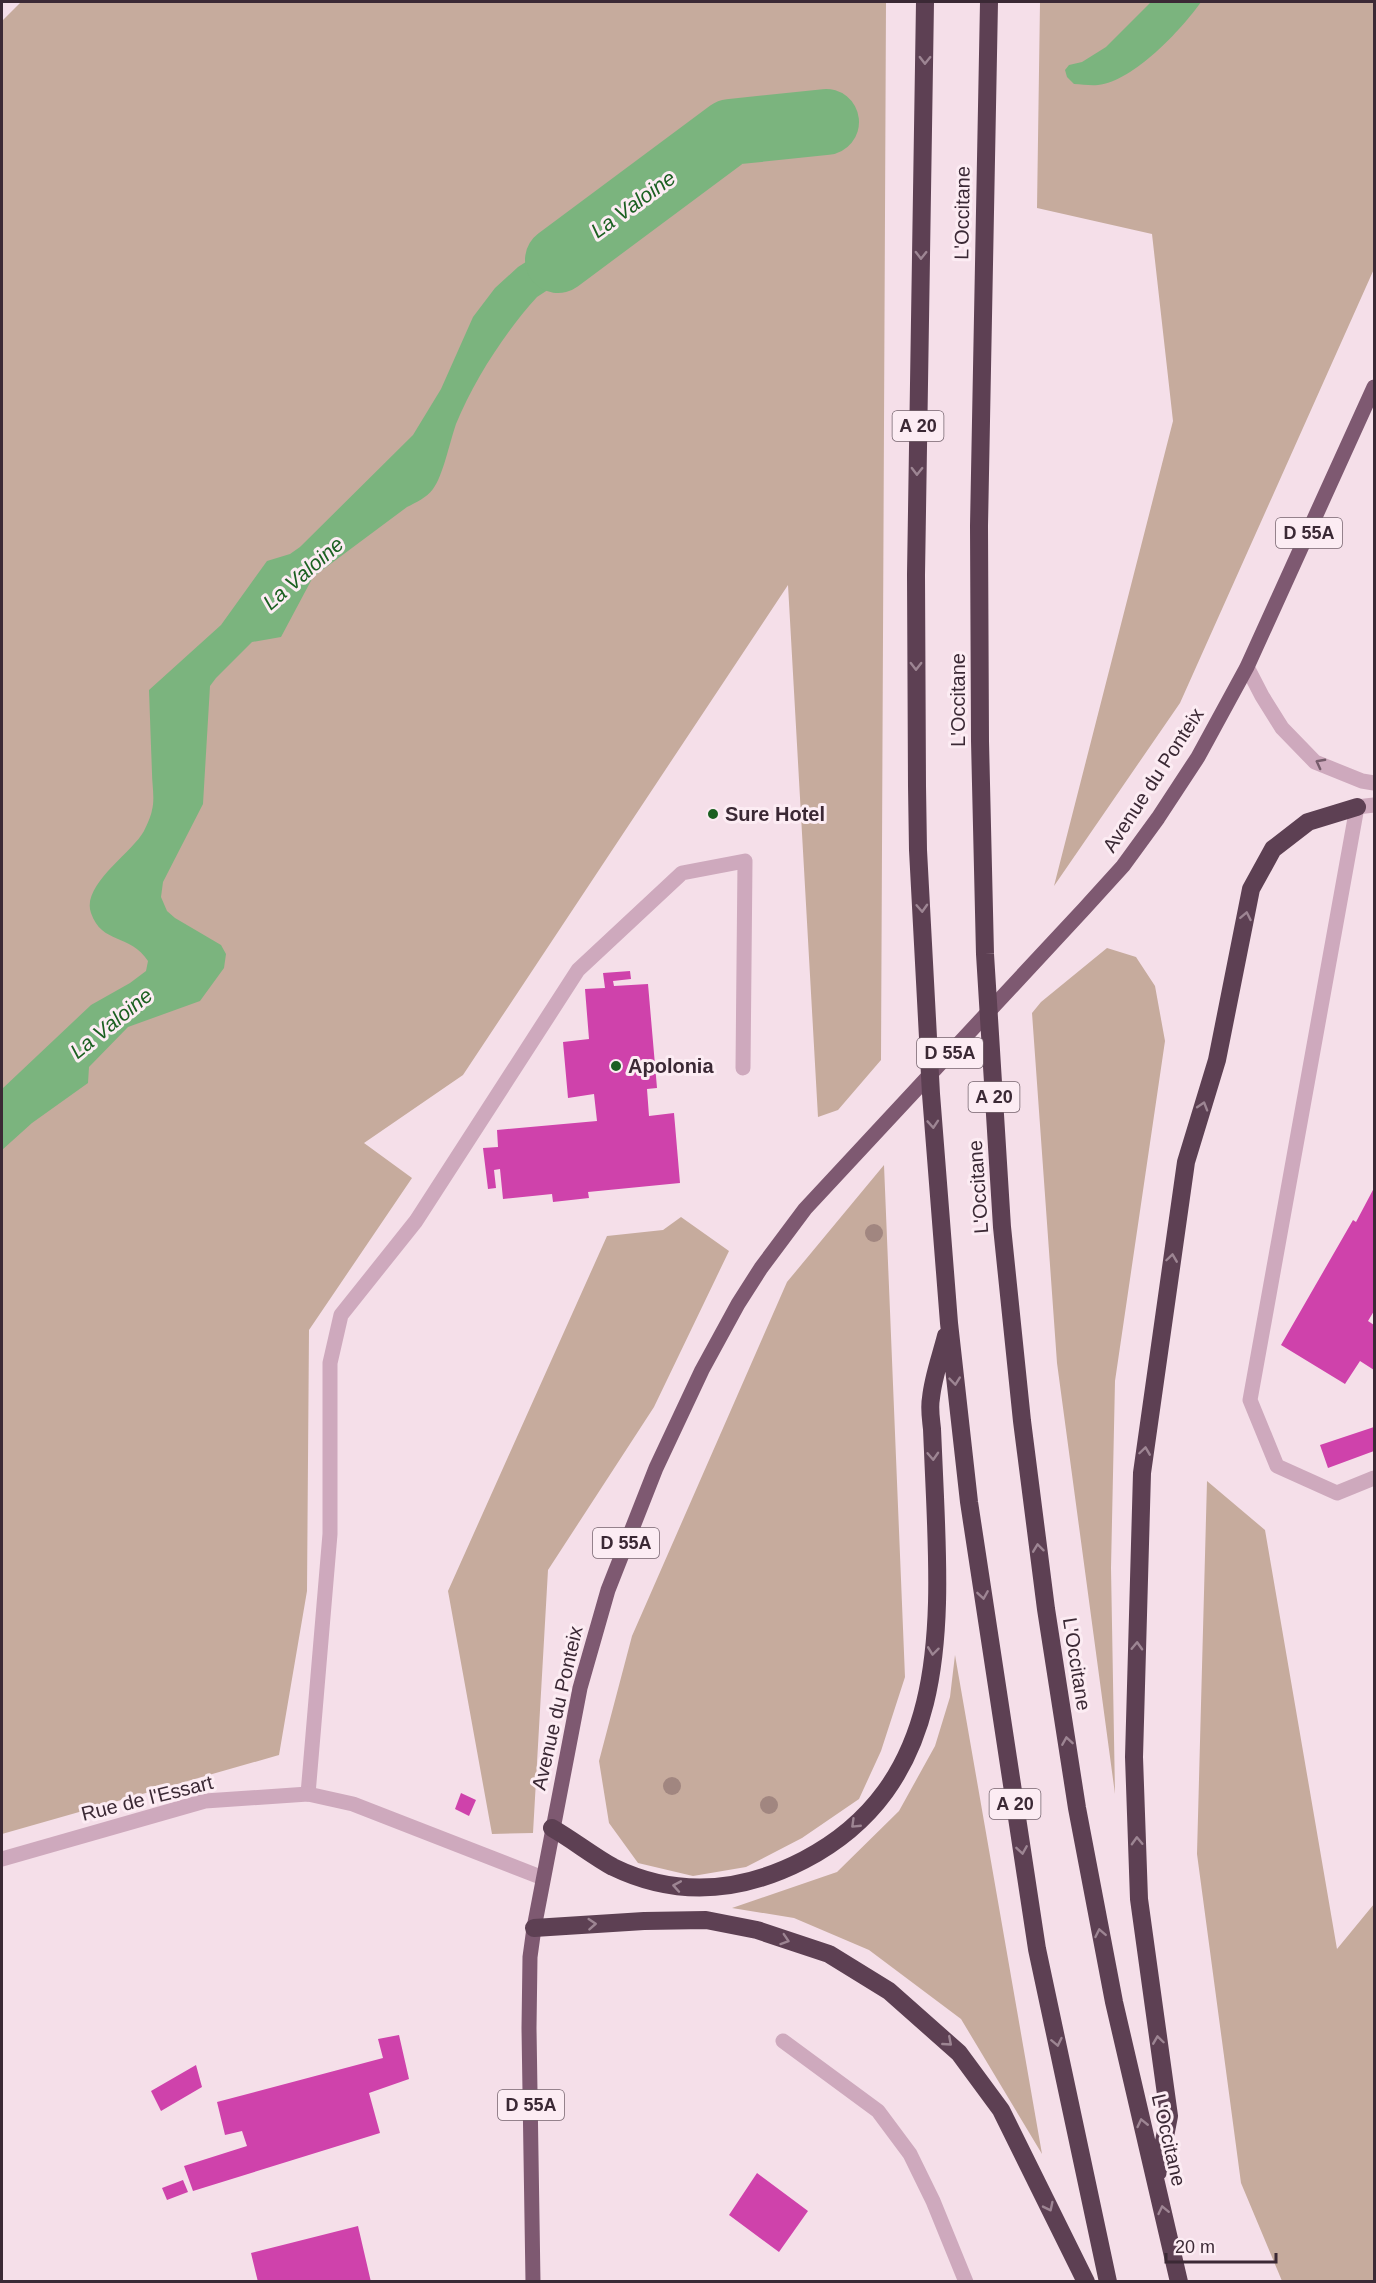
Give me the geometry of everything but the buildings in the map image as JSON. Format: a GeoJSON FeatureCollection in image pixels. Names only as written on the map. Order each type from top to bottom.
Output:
{"type":"FeatureCollection","features":[{"type":"Feature","properties":{"kind":"highway","name":"L'Occitane"},"geometry":{"type":"LineString","coordinates":[[925,2],[916,575],[918,818],[931,1094],[949,1323],[969,1502],[1037,1949],[1108,2282]]}},
{"type":"Feature","properties":{"kind":"highway","name":"L'Occitane"},"geometry":{"type":"LineString","coordinates":[[989,2],[979,526],[980,729],[985,954],[1002,1227],[1022,1422],[1046,1609],[1075,1797],[1113,2002],[1179,2282]]}},
{"type":"Feature","properties":{"kind":"highway"},"geometry":{"type":"LineString","coordinates":[[1156,2180],[1169,2116],[1139,1899],[1134,1757],[1142,1473],[1186,1162],[1217,1060],[1251,889],[1273,849],[1308,822],[1366,806]]}},
{"type":"Feature","properties":{"kind":"highway"},"geometry":{"type":"LineString","coordinates":[[552,1828],[613,1866],[656,1882],[693,1889],[743,1884],[789,1868],[826,1848],[854,1827],[882,1797],[903,1764],[920,1727],[930,1680],[937,1623],[937,1543],[930,1398],[949,1323]]}},
{"type":"Feature","properties":{"kind":"highway"},"geometry":{"type":"LineString","coordinates":[[534,1928],[644,1921],[706,1920],[757,1930],[829,1954],[889,1990],[959,2053],[1001,2110],[1086,2282]]}},
{"type":"Feature","properties":{"kind":"main road","name":"D 55A"},"geometry":{"type":"LineString","coordinates":[[1247,667],[1374,387]]}},
{"type":"Feature","properties":{"kind":"main road","name":"Avenue du Ponteix"},"geometry":{"type":"LineString","coordinates":[[533,2282],[529,2028],[530,1958],[534,1928],[580,1688],[608,1590],[656,1468],[702,1370],[738,1304],[761,1268],[816,1197],[1123,866],[1198,757],[1247,667]]}},
{"type":"Feature","properties":{"kind":"street"},"geometry":{"type":"LineString","coordinates":[[1247,667],[1282,728],[1315,762],[1362,781],[1374,783]]}},
{"type":"Feature","properties":{"kind":"street"},"geometry":{"type":"LineString","coordinates":[[1366,806],[1250,1400],[1277,1466],[1337,1493],[1374,1478]]}},
{"type":"Feature","properties":{"kind":"street"},"geometry":{"type":"LineString","coordinates":[[308,1794],[330,1534],[330,1364],[342,1315],[416,1221],[578,970],[682,873],[744,861],[743,1068]]}},
{"type":"Feature","properties":{"kind":"street","name":"Rue de l'Essart"},"geometry":{"type":"LineString","coordinates":[[2,1859],[205,1801],[308,1794],[353,1803],[543,1878]]}},
{"type":"Feature","properties":{"kind":"street"},"geometry":{"type":"LineString","coordinates":[[783,2042],[878,2111],[910,2154],[933,2201],[966,2282]]}},
{"type":"Feature","properties":{"kind":"shaded area"},"geometry":{"type":"Polygon","coordinates":[[[21,2],[886,2],[881,1060],[838,1110],[818,1117],[788,585],[463,1075],[364,1143],[412,1178],[309,1330],[307,1591],[279,1755],[2,1834],[2,21],[21,2]]]}},
{"type":"Feature","properties":{"kind":"shaded area"},"geometry":{"type":"Polygon","coordinates":[[[1040,2],[1374,2],[1374,269],[1180,703],[1054,886],[1173,421],[1152,234],[1037,208],[1040,2]]]}},
{"type":"Feature","properties":{"kind":"shaded area"},"geometry":{"type":"Polygon","coordinates":[[[1107,948],[1136,957],[1155,986],[1165,1041],[1115,1381],[1111,1568],[1115,1794],[1057,1363],[1032,1013],[1041,1002],[1107,948]]]}},
{"type":"Feature","properties":{"kind":"shaded area"},"geometry":{"type":"Polygon","coordinates":[[[884,1165],[905,1677],[881,1751],[859,1799],[802,1838],[746,1867],[693,1876],[638,1863],[609,1823],[599,1761],[632,1636],[787,1282],[884,1165]]]}},
{"type":"Feature","properties":{"kind":"shaded area"},"geometry":{"type":"Polygon","coordinates":[[[681,1217],[729,1251],[654,1407],[548,1570],[533,1833],[492,1834],[448,1591],[607,1236],[663,1230],[681,1217]]]}},
{"type":"Feature","properties":{"kind":"shaded area"},"geometry":{"type":"Polygon","coordinates":[[[1207,1481],[1265,1530],[1337,1949],[1374,1904],[1374,2281],[1282,2281],[1241,2183],[1197,1854],[1207,1481]]]}},
{"type":"Feature","properties":{"kind":"shaded area"},"geometry":{"type":"Polygon","coordinates":[[[955,1655],[1042,2154],[961,2019],[869,1950],[794,1918],[732,1908],[837,1872],[899,1811],[935,1746],[950,1697],[955,1655]]]}},
{"type":"Feature","properties":{"kind":"water"},"geometry":{"type":"Polygon","coordinates":[[[1151,2],[1201,2],[1169,40],[1126,74],[1112,81],[1095,85],[1074,84],[1067,77],[1065,70],[1069,65],[1082,62],[1106,47],[1151,2]]]}},
{"type":"Feature","properties":{"kind":"water"},"geometry":{"type":"Polygon","coordinates":[[[739,115],[803,115],[826,122],[829,128],[825,138],[819,141],[772,140],[733,147],[659,217],[537,297],[502,341],[463,407],[443,467],[433,489],[313,577],[281,637],[252,642],[210,686],[203,804],[163,882],[161,897],[167,911],[175,918],[221,945],[226,954],[224,968],[200,1001],[128,1027],[89,1067],[88,1083],[32,1123],[2,1150],[2,1089],[91,1005],[146,971],[148,961],[141,952],[109,935],[96,923],[91,913],[90,902],[93,891],[100,881],[144,831],[153,806],[149,690],[221,625],[267,561],[290,554],[300,547],[413,435],[441,389],[473,317],[495,288],[518,267],[543,251],[576,236],[634,204],[684,161],[700,136],[714,123],[739,115]]]}},
{"type":"Feature","properties":{"kind":"waterway","name":"La Valoine"},"geometry":{"type":"LineString","coordinates":[[558,260],[730,132],[826,122]]}},
{"type":"Feature","properties":{"kind":"place","name":"Sure Hotel"},"geometry":{"type":"Point","coordinates":[713,814]}},
{"type":"Feature","properties":{"kind":"place","name":"Apolonia"},"geometry":{"type":"Point","coordinates":[616,1066]}}]}
